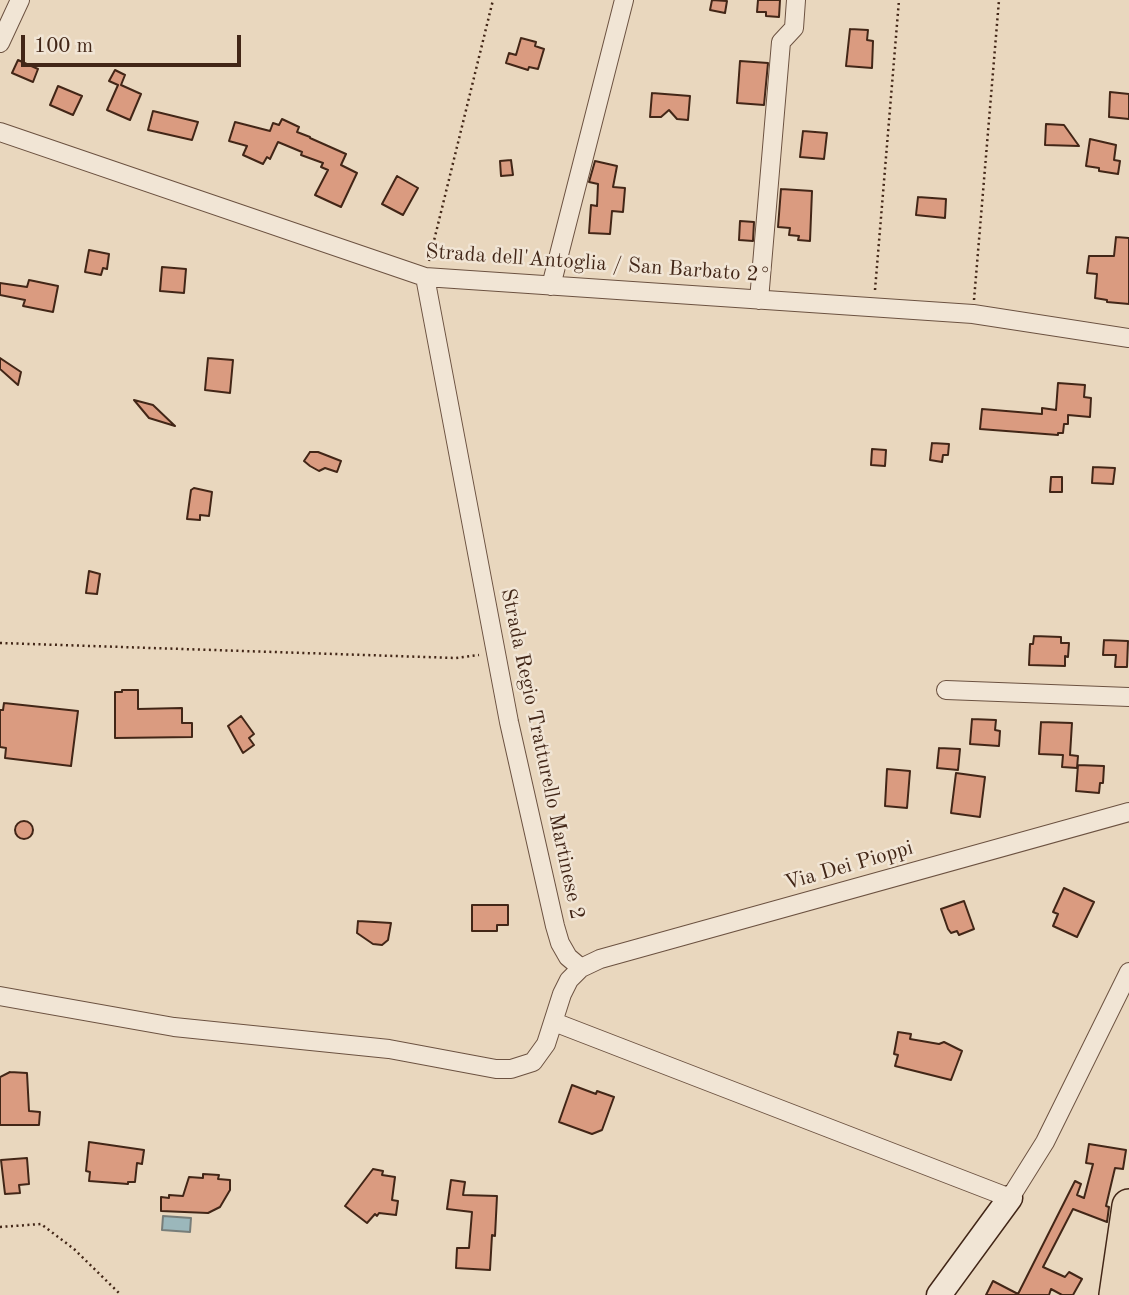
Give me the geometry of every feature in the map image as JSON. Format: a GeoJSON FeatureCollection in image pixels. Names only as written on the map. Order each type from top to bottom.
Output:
{"type":"FeatureCollection","features":[{"type":"Feature","properties":{"kind":"highway"},"geometry":{"type":"LineString","coordinates":[[1116,1289],[1129,1206]]}},
{"type":"Feature","properties":{"kind":"street"},"geometry":{"type":"LineString","coordinates":[[0,43],[20,0]]}},
{"type":"Feature","properties":{"kind":"street"},"geometry":{"type":"LineString","coordinates":[[551,286],[624,0]]}},
{"type":"Feature","properties":{"kind":"street"},"geometry":{"type":"LineString","coordinates":[[759,300],[781,42],[794,27],[796,0]]}},
{"type":"Feature","properties":{"kind":"street","name":"Strada dell'Antoglia / San Barbato 2°"},"geometry":{"type":"LineString","coordinates":[[0,132],[425,278],[973,314],[1129,338]]}},
{"type":"Feature","properties":{"kind":"street","name":"Strada Regio Tratturello Martinese 2"},"geometry":{"type":"LineString","coordinates":[[425,278],[509,722],[555,926],[568,957],[581,968]]}},
{"type":"Feature","properties":{"kind":"street"},"geometry":{"type":"LineString","coordinates":[[946,690],[1129,697]]}},
{"type":"Feature","properties":{"kind":"street","name":"Via Dei Pioppi"},"geometry":{"type":"LineString","coordinates":[[581,968],[600,959],[1129,812]]}},
{"type":"Feature","properties":{"kind":"street"},"geometry":{"type":"LineString","coordinates":[[0,996],[174,1027],[389,1049],[496,1069],[511,1069],[533,1062],[547,1044],[562,994],[569,980],[581,968]]}},
{"type":"Feature","properties":{"kind":"street"},"geometry":{"type":"LineString","coordinates":[[939,1295],[1010,1198],[1045,1142],[1129,972]]}},
{"type":"Feature","properties":{"kind":"street"},"geometry":{"type":"LineString","coordinates":[[554,1022],[1010,1198]]}},
{"type":"Feature","properties":{"kind":"path"},"geometry":{"type":"LineString","coordinates":[[425,278],[493,0]]}},
{"type":"Feature","properties":{"kind":"path"},"geometry":{"type":"LineString","coordinates":[[873,307],[899,0]]}},
{"type":"Feature","properties":{"kind":"path"},"geometry":{"type":"LineString","coordinates":[[973,314],[999,0]]}},
{"type":"Feature","properties":{"kind":"path"},"geometry":{"type":"LineString","coordinates":[[0,643],[456,658],[496,653]]}},
{"type":"Feature","properties":{"kind":"path"},"geometry":{"type":"LineString","coordinates":[[0,1227],[41,1224],[74,1249],[121,1295]]}},
{"type":"Feature","properties":{"kind":"water"},"geometry":{"type":"Polygon","coordinates":[[[163,1216],[191,1218],[190,1232],[162,1230],[163,1216]]]}},
{"type":"Feature","properties":{"kind":"building"},"geometry":{"type":"Polygon","coordinates":[[[712,0],[727,1],[725,13],[710,10],[712,0]]]}},
{"type":"Feature","properties":{"kind":"building"},"geometry":{"type":"Polygon","coordinates":[[[758,0],[780,0],[779,17],[757,12],[758,0]]]}},
{"type":"Feature","properties":{"kind":"building"},"geometry":{"type":"Polygon","coordinates":[[[850,29],[868,30],[867,40],[873,41],[872,68],[846,66],[850,29]]]}},
{"type":"Feature","properties":{"kind":"building"},"geometry":{"type":"Polygon","coordinates":[[[521,38],[536,42],[535,46],[544,49],[538,69],[529,67],[528,70],[506,63],[509,53],[516,55],[521,38]]]}},
{"type":"Feature","properties":{"kind":"building"},"geometry":{"type":"Polygon","coordinates":[[[18,60],[38,69],[33,82],[12,73],[18,60]]]}},
{"type":"Feature","properties":{"kind":"building"},"geometry":{"type":"Polygon","coordinates":[[[740,61],[768,63],[764,105],[737,103],[740,61]]]}},
{"type":"Feature","properties":{"kind":"building"},"geometry":{"type":"Polygon","coordinates":[[[115,70],[125,75],[121,85],[141,94],[130,120],[107,110],[118,85],[109,81],[115,70]]]}},
{"type":"Feature","properties":{"kind":"building"},"geometry":{"type":"Polygon","coordinates":[[[58,86],[82,96],[73,115],[50,105],[58,86]]]}},
{"type":"Feature","properties":{"kind":"building"},"geometry":{"type":"Polygon","coordinates":[[[1110,92],[1129,94],[1129,119],[1109,117],[1110,92]]]}},
{"type":"Feature","properties":{"kind":"building"},"geometry":{"type":"Polygon","coordinates":[[[652,93],[690,96],[688,120],[677,119],[669,110],[661,117],[650,117],[652,93]]]}},
{"type":"Feature","properties":{"kind":"building"},"geometry":{"type":"Polygon","coordinates":[[[153,111],[198,122],[192,140],[148,130],[153,111]]]}},
{"type":"Feature","properties":{"kind":"building"},"geometry":{"type":"Polygon","coordinates":[[[282,119],[299,127],[297,132],[346,154],[341,165],[357,173],[341,207],[315,195],[328,170],[321,167],[323,163],[278,142],[270,159],[267,157],[263,164],[243,155],[247,146],[229,141],[235,122],[270,131],[273,123],[279,125],[282,119]]]}},
{"type":"Feature","properties":{"kind":"building"},"geometry":{"type":"Polygon","coordinates":[[[1046,124],[1064,125],[1079,146],[1045,145],[1046,124]]]}},
{"type":"Feature","properties":{"kind":"building"},"geometry":{"type":"Polygon","coordinates":[[[803,131],[827,133],[824,159],[800,157],[803,131]]]}},
{"type":"Feature","properties":{"kind":"building"},"geometry":{"type":"Polygon","coordinates":[[[1090,139],[1116,145],[1114,160],[1120,161],[1118,174],[1086,166],[1090,139]]]}},
{"type":"Feature","properties":{"kind":"building"},"geometry":{"type":"Polygon","coordinates":[[[511,160],[513,175],[501,176],[500,161],[511,160]]]}},
{"type":"Feature","properties":{"kind":"building"},"geometry":{"type":"Polygon","coordinates":[[[595,161],[617,166],[613,187],[625,188],[623,212],[612,211],[610,234],[589,233],[591,205],[597,206],[598,184],[589,182],[595,161]]]}},
{"type":"Feature","properties":{"kind":"building"},"geometry":{"type":"Polygon","coordinates":[[[397,176],[418,188],[403,215],[382,204],[397,176]]]}},
{"type":"Feature","properties":{"kind":"building"},"geometry":{"type":"Polygon","coordinates":[[[781,189],[812,191],[810,241],[798,240],[799,236],[789,235],[790,228],[778,227],[781,189]]]}},
{"type":"Feature","properties":{"kind":"building"},"geometry":{"type":"Polygon","coordinates":[[[918,197],[946,199],[945,218],[916,215],[918,197]]]}},
{"type":"Feature","properties":{"kind":"building"},"geometry":{"type":"Polygon","coordinates":[[[740,221],[754,222],[753,241],[739,240],[740,221]]]}},
{"type":"Feature","properties":{"kind":"building"},"geometry":{"type":"Polygon","coordinates":[[[1116,237],[1129,238],[1129,304],[1095,298],[1097,274],[1087,273],[1089,256],[1114,256],[1116,237]]]}},
{"type":"Feature","properties":{"kind":"building"},"geometry":{"type":"Polygon","coordinates":[[[89,250],[109,254],[107,269],[103,268],[101,275],[85,272],[89,250]]]}},
{"type":"Feature","properties":{"kind":"building"},"geometry":{"type":"Polygon","coordinates":[[[162,267],[186,269],[184,293],[160,291],[162,267]]]}},
{"type":"Feature","properties":{"kind":"building"},"geometry":{"type":"Polygon","coordinates":[[[29,280],[58,286],[53,312],[23,306],[25,300],[0,295],[0,283],[27,287],[29,280]]]}},
{"type":"Feature","properties":{"kind":"building"},"geometry":{"type":"Polygon","coordinates":[[[0,358],[21,372],[18,385],[0,369],[0,358]]]}},
{"type":"Feature","properties":{"kind":"building"},"geometry":{"type":"Polygon","coordinates":[[[208,358],[233,360],[230,393],[205,390],[208,358]]]}},
{"type":"Feature","properties":{"kind":"building"},"geometry":{"type":"Polygon","coordinates":[[[1058,383],[1085,385],[1084,397],[1091,398],[1090,417],[1068,415],[1068,424],[1064,424],[1063,433],[1058,435],[980,429],[982,409],[1042,414],[1042,408],[1056,410],[1058,383]]]}},
{"type":"Feature","properties":{"kind":"building"},"geometry":{"type":"Polygon","coordinates":[[[134,400],[153,405],[175,426],[149,418],[134,400]]]}},
{"type":"Feature","properties":{"kind":"building"},"geometry":{"type":"Polygon","coordinates":[[[932,443],[949,444],[948,455],[943,455],[942,462],[930,460],[932,443]]]}},
{"type":"Feature","properties":{"kind":"building"},"geometry":{"type":"Polygon","coordinates":[[[872,449],[886,450],[885,466],[871,465],[872,449]]]}},
{"type":"Feature","properties":{"kind":"building"},"geometry":{"type":"Polygon","coordinates":[[[310,452],[318,452],[341,461],[337,472],[325,468],[319,471],[310,466],[304,461],[310,452]]]}},
{"type":"Feature","properties":{"kind":"building"},"geometry":{"type":"Polygon","coordinates":[[[1093,467],[1115,468],[1113,484],[1092,483],[1093,467]]]}},
{"type":"Feature","properties":{"kind":"building"},"geometry":{"type":"Polygon","coordinates":[[[1051,477],[1062,477],[1062,492],[1050,492],[1051,477]]]}},
{"type":"Feature","properties":{"kind":"building"},"geometry":{"type":"Polygon","coordinates":[[[194,488],[212,492],[209,516],[200,515],[200,520],[187,519],[191,490],[194,488]]]}},
{"type":"Feature","properties":{"kind":"building"},"geometry":{"type":"Polygon","coordinates":[[[89,571],[100,574],[97,594],[86,593],[89,571]]]}},
{"type":"Feature","properties":{"kind":"building"},"geometry":{"type":"Polygon","coordinates":[[[1034,636],[1061,637],[1061,643],[1069,643],[1065,666],[1029,665],[1030,644],[1033,644],[1034,636]]]}},
{"type":"Feature","properties":{"kind":"building"},"geometry":{"type":"Polygon","coordinates":[[[1104,640],[1128,641],[1127,667],[1115,667],[1116,655],[1103,655],[1104,640]]]}},
{"type":"Feature","properties":{"kind":"building"},"geometry":{"type":"Polygon","coordinates":[[[138,690],[138,709],[182,708],[182,723],[192,723],[192,737],[115,738],[115,692],[138,690]]]}},
{"type":"Feature","properties":{"kind":"building"},"geometry":{"type":"Polygon","coordinates":[[[4,703],[78,711],[71,766],[5,758],[6,748],[0,747],[0,710],[3,710],[4,703]]]}},
{"type":"Feature","properties":{"kind":"building"},"geometry":{"type":"Polygon","coordinates":[[[241,716],[254,734],[249,738],[254,745],[243,753],[228,726],[241,716]]]}},
{"type":"Feature","properties":{"kind":"building"},"geometry":{"type":"Polygon","coordinates":[[[972,719],[996,720],[995,730],[1000,731],[999,746],[970,744],[972,719]]]}},
{"type":"Feature","properties":{"kind":"building"},"geometry":{"type":"Polygon","coordinates":[[[1041,722],[1072,723],[1070,755],[1078,756],[1077,768],[1062,767],[1063,755],[1039,754],[1041,722]]]}},
{"type":"Feature","properties":{"kind":"building"},"geometry":{"type":"Polygon","coordinates":[[[939,748],[960,749],[958,770],[937,768],[939,748]]]}},
{"type":"Feature","properties":{"kind":"building"},"geometry":{"type":"Polygon","coordinates":[[[1078,765],[1104,766],[1103,783],[1100,783],[1099,793],[1076,791],[1078,765]]]}},
{"type":"Feature","properties":{"kind":"building"},"geometry":{"type":"Polygon","coordinates":[[[887,769],[910,771],[907,808],[885,806],[887,769]]]}},
{"type":"Feature","properties":{"kind":"building"},"geometry":{"type":"Polygon","coordinates":[[[956,773],[985,777],[980,817],[951,813],[956,773]]]}},
{"type":"Feature","properties":{"kind":"building"},"geometry":{"type":"Polygon","coordinates":[[[20,821],[28,821],[33,830],[31,837],[20,839],[15,834],[15,826],[20,821]]]}},
{"type":"Feature","properties":{"kind":"building"},"geometry":{"type":"Polygon","coordinates":[[[1064,888],[1094,902],[1077,937],[1053,926],[1058,914],[1053,912],[1064,888]]]}},
{"type":"Feature","properties":{"kind":"building"},"geometry":{"type":"Polygon","coordinates":[[[964,901],[974,929],[959,935],[957,931],[951,933],[941,909],[964,901]]]}},
{"type":"Feature","properties":{"kind":"building"},"geometry":{"type":"Polygon","coordinates":[[[472,905],[508,905],[508,925],[497,925],[497,931],[472,931],[472,905]]]}},
{"type":"Feature","properties":{"kind":"building"},"geometry":{"type":"Polygon","coordinates":[[[358,921],[391,923],[388,940],[382,945],[373,944],[357,933],[358,921]]]}},
{"type":"Feature","properties":{"kind":"building"},"geometry":{"type":"Polygon","coordinates":[[[898,1032],[911,1034],[910,1039],[939,1044],[944,1042],[962,1051],[951,1080],[895,1066],[898,1032]]]}},
{"type":"Feature","properties":{"kind":"building"},"geometry":{"type":"Polygon","coordinates":[[[10,1072],[27,1073],[29,1111],[40,1112],[39,1125],[0,1125],[0,1077],[10,1072]]]}},
{"type":"Feature","properties":{"kind":"building"},"geometry":{"type":"Polygon","coordinates":[[[572,1085],[614,1097],[602,1130],[592,1134],[559,1122],[572,1085]]]}},
{"type":"Feature","properties":{"kind":"building"},"geometry":{"type":"Polygon","coordinates":[[[89,1142],[144,1150],[142,1164],[137,1163],[135,1182],[128,1184],[89,1181],[90,1172],[86,1171],[89,1142]]]}},
{"type":"Feature","properties":{"kind":"building"},"geometry":{"type":"Polygon","coordinates":[[[1089,1144],[1126,1150],[1123,1169],[1115,1168],[1106,1206],[1109,1207],[1107,1222],[1073,1209],[1043,1267],[1065,1277],[1069,1272],[1082,1279],[1073,1295],[1062,1295],[1051,1289],[1049,1295],[986,1295],[993,1281],[1018,1294],[1075,1181],[1081,1184],[1077,1195],[1084,1198],[1093,1164],[1086,1163],[1089,1144]]]}},
{"type":"Feature","properties":{"kind":"building"},"geometry":{"type":"Polygon","coordinates":[[[27,1158],[29,1184],[19,1185],[20,1193],[5,1194],[1,1160],[27,1158]]]}},
{"type":"Feature","properties":{"kind":"building"},"geometry":{"type":"Polygon","coordinates":[[[373,1169],[383,1171],[382,1175],[395,1177],[392,1200],[398,1201],[396,1215],[375,1214],[367,1223],[345,1206],[373,1169]]]}},
{"type":"Feature","properties":{"kind":"building"},"geometry":{"type":"Polygon","coordinates":[[[203,1174],[219,1175],[218,1179],[230,1180],[230,1190],[220,1207],[208,1213],[161,1211],[161,1197],[183,1196],[189,1177],[203,1178],[203,1174]]]}},
{"type":"Feature","properties":{"kind":"building"},"geometry":{"type":"Polygon","coordinates":[[[451,1180],[465,1182],[463,1195],[497,1196],[490,1270],[456,1268],[457,1248],[469,1248],[472,1212],[447,1209],[451,1180]]]}}]}
